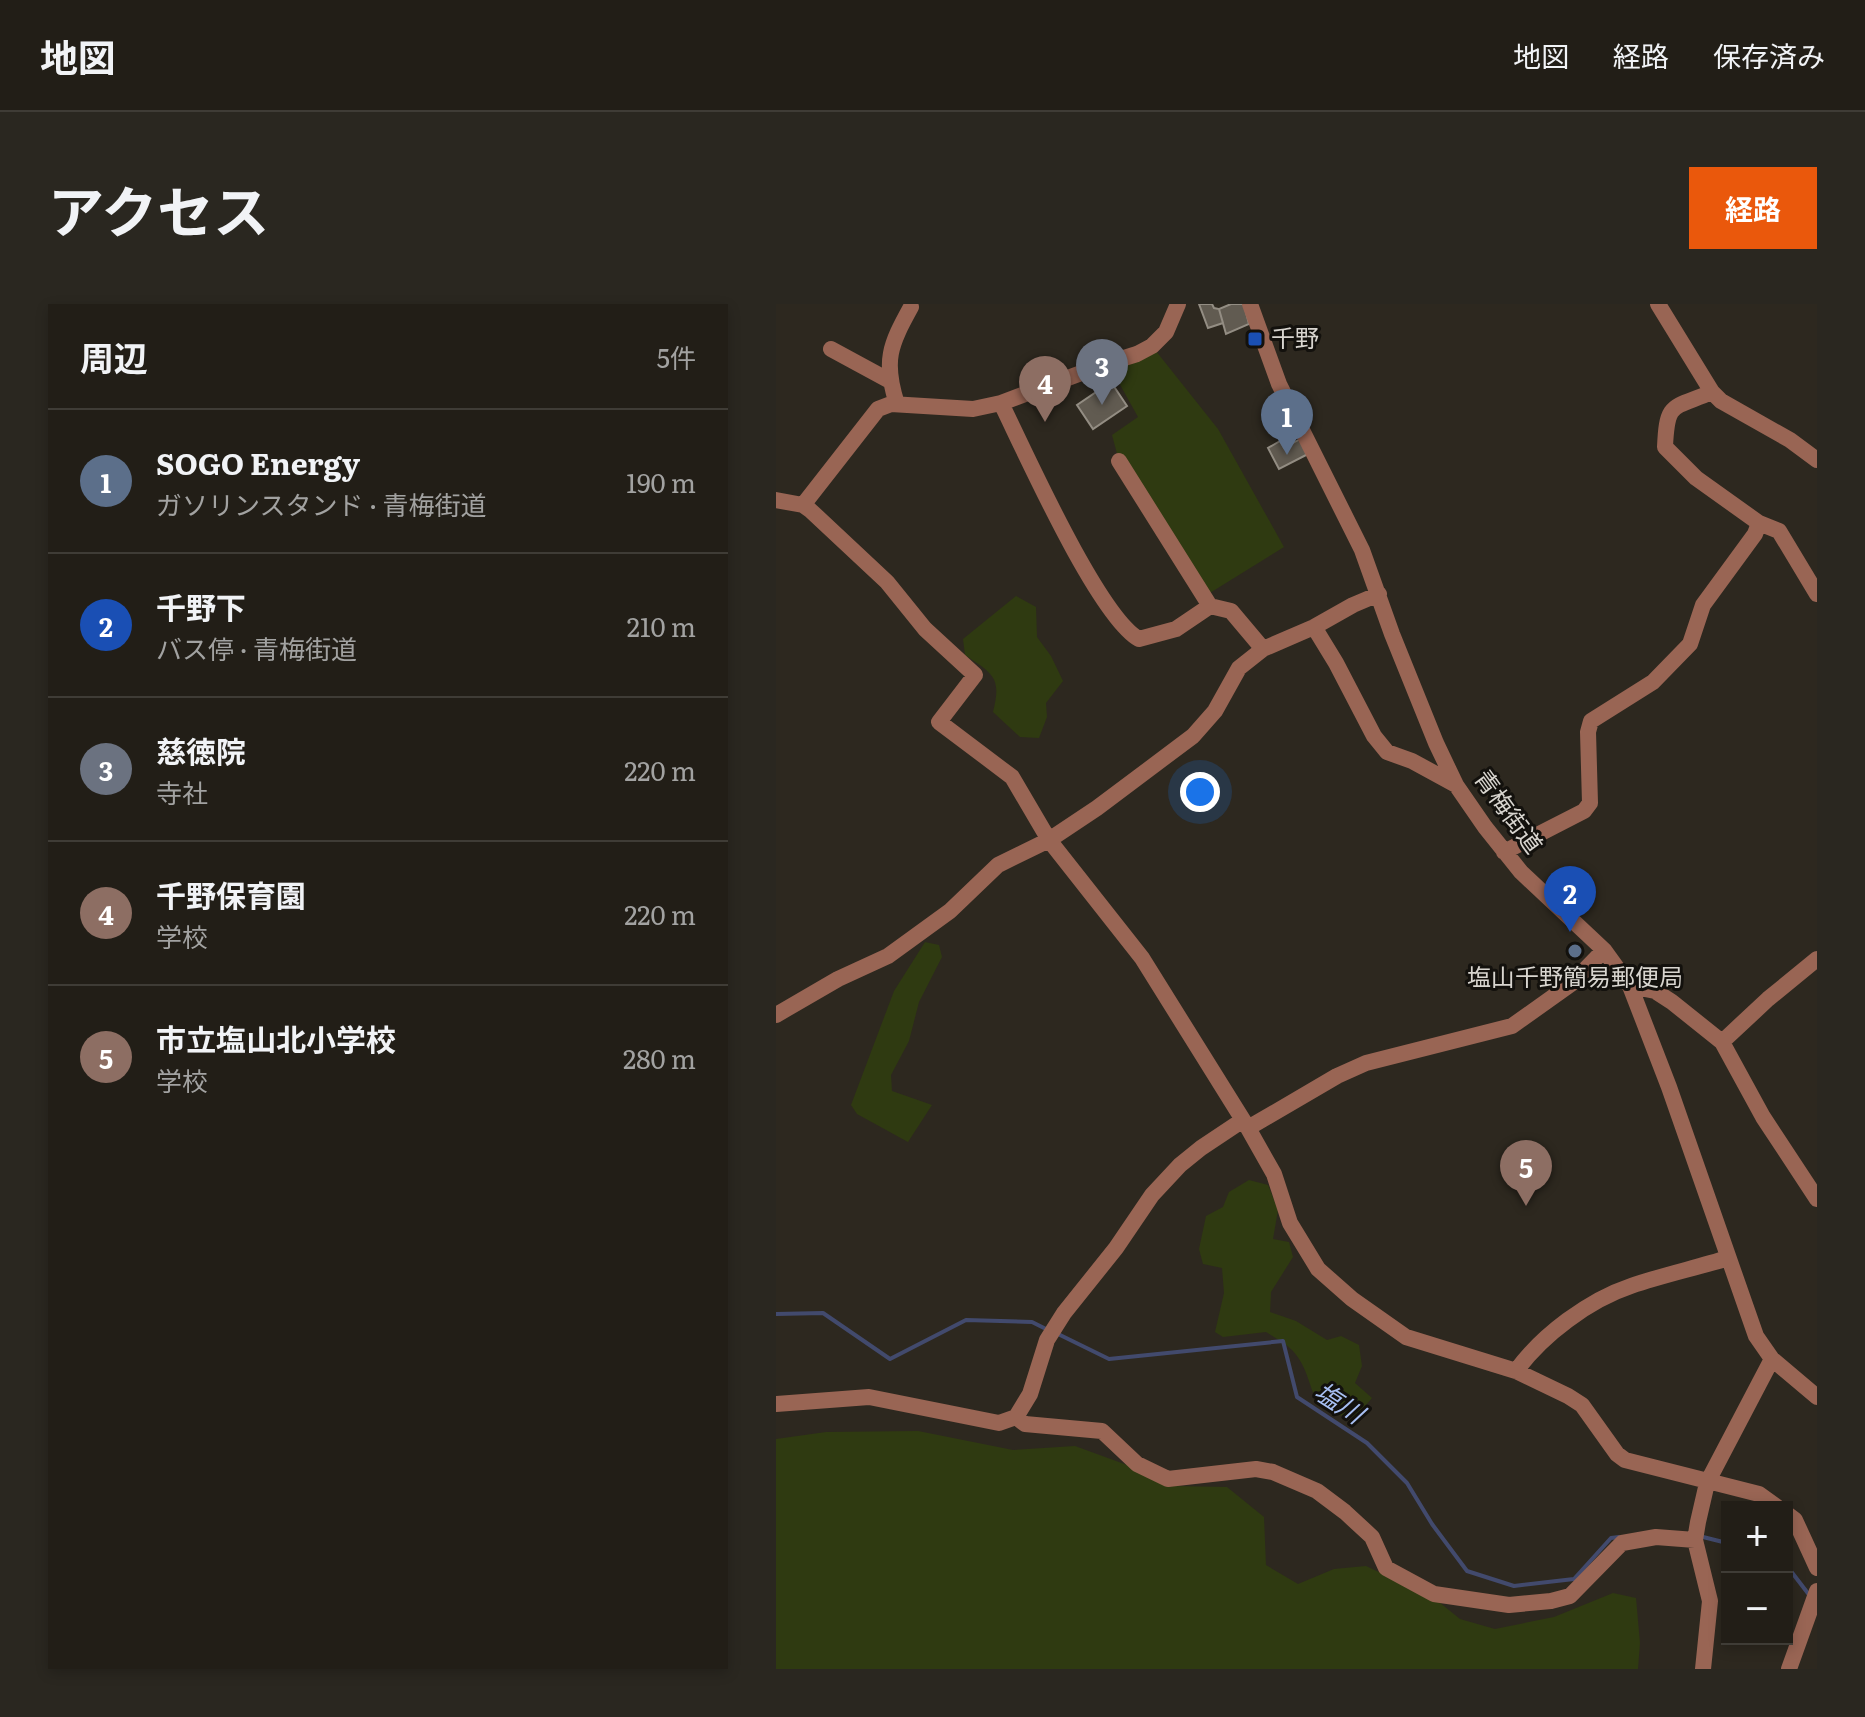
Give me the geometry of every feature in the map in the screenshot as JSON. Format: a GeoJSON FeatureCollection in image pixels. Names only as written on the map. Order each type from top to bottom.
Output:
{"type":"FeatureCollection","features":[{"type":"Feature","properties":{"kind":"street"},"geometry":{"type":"LineString","coordinates":[[803,505],[878,409],[897,404],[973,409],[1001,403],[1152,346],[1166,332],[1178,304]]}},
{"type":"Feature","properties":{"kind":"street","name":"青梅街道"},"geometry":{"type":"LineString","coordinates":[[1250,304],[1279,384],[1342,505],[1436,743],[1456,785],[1521,872],[1604,950],[1630,986],[1669,1087],[1756,1336],[1772,1359],[1817,1397]]}},
{"type":"Feature","properties":{"kind":"street"},"geometry":{"type":"LineString","coordinates":[[1658,304],[1712,392],[1730,407],[1790,440],[1817,460]]}},
{"type":"Feature","properties":{"kind":"street"},"geometry":{"type":"LineString","coordinates":[[897,404],[890,381],[892,342],[911,307]]}},
{"type":"Feature","properties":{"kind":"street"},"geometry":{"type":"LineString","coordinates":[[831,349],[890,381]]}},
{"type":"Feature","properties":{"kind":"street"},"geometry":{"type":"LineString","coordinates":[[1712,392],[1673,409],[1666,417],[1665,447],[1696,478],[1759,523],[1779,531],[1817,594]]}},
{"type":"Feature","properties":{"kind":"street"},"geometry":{"type":"LineString","coordinates":[[1001,403],[1083,566],[1126,631],[1139,639],[1176,629],[1210,606]]}},
{"type":"Feature","properties":{"kind":"street"},"geometry":{"type":"LineString","coordinates":[[1119,461],[1210,606],[1231,611],[1263,649]]}},
{"type":"Feature","properties":{"kind":"street"},"geometry":{"type":"LineString","coordinates":[[776,500],[803,505],[887,582],[925,629],[975,675],[939,722],[1012,777],[1049,840],[1142,958],[1246,1124],[1274,1174],[1290,1223],[1318,1269],[1352,1299],[1406,1337],[1516,1371],[1582,1405],[1617,1454],[1625,1460],[1759,1494],[1769,1501]]}},
{"type":"Feature","properties":{"kind":"street"},"geometry":{"type":"LineString","coordinates":[[1504,852],[1584,811],[1590,803],[1588,732],[1591,721],[1653,682],[1690,644],[1703,605],[1755,534],[1759,523]]}},
{"type":"Feature","properties":{"kind":"street"},"geometry":{"type":"LineString","coordinates":[[776,1015],[838,979],[888,956],[950,911],[998,865],[1049,840],[1193,736],[1215,711],[1239,668],[1263,649],[1379,594]]}},
{"type":"Feature","properties":{"kind":"street"},"geometry":{"type":"LineString","coordinates":[[1314,627],[1374,736],[1387,752],[1412,761],[1456,785]]}},
{"type":"Feature","properties":{"kind":"street"},"geometry":{"type":"LineString","coordinates":[[776,1404],[869,1397],[999,1423],[1016,1417],[1030,1394],[1047,1340],[1064,1313],[1116,1248],[1152,1195],[1201,1148],[1366,1063],[1512,1026],[1571,984],[1604,950]]}},
{"type":"Feature","properties":{"kind":"street"},"geometry":{"type":"LineString","coordinates":[[1722,1042],[1817,959]]}},
{"type":"Feature","properties":{"kind":"street"},"geometry":{"type":"LineString","coordinates":[[1630,986],[1655,991],[1722,1042],[1763,1117],[1817,1199]]}},
{"type":"Feature","properties":{"kind":"street"},"geometry":{"type":"LineString","coordinates":[[1516,1371],[1542,1339],[1572,1317],[1628,1287],[1728,1258]]}},
{"type":"Feature","properties":{"kind":"street"},"geometry":{"type":"LineString","coordinates":[[1703,1669],[1710,1601],[1696,1533],[1707,1483],[1772,1359]]}},
{"type":"Feature","properties":{"kind":"street"},"geometry":{"type":"LineString","coordinates":[[1016,1417],[1025,1424],[1102,1431],[1137,1464],[1168,1479],[1256,1469],[1273,1472],[1317,1491],[1345,1512],[1372,1537],[1386,1568],[1434,1594],[1509,1605],[1551,1601],[1570,1596],[1622,1543],[1696,1533]]}},
{"type":"Feature","properties":{"kind":"street"},"geometry":{"type":"LineString","coordinates":[[1793,1518],[1817,1568]]}},
{"type":"Feature","properties":{"kind":"street"},"geometry":{"type":"LineString","coordinates":[[1789,1669],[1817,1591]]}},
{"type":"Feature","properties":{"kind":"green space"},"geometry":{"type":"Polygon","coordinates":[[[1152,346],[1218,429],[1284,547],[1205,596],[1119,461],[1112,435],[1138,417],[1108,363],[1152,346]]]}},
{"type":"Feature","properties":{"kind":"green space"},"geometry":{"type":"Polygon","coordinates":[[[1016,596],[1036,607],[1037,637],[1063,681],[1046,703],[1047,717],[1039,738],[1020,737],[993,712],[996,691],[993,678],[965,655],[963,639],[1016,596]]]}},
{"type":"Feature","properties":{"kind":"green space"},"geometry":{"type":"Polygon","coordinates":[[[925,942],[939,945],[942,957],[919,1002],[909,1041],[891,1075],[892,1091],[932,1105],[908,1142],[857,1114],[851,1105],[894,991],[925,942]]]}},
{"type":"Feature","properties":{"kind":"green space"},"geometry":{"type":"Polygon","coordinates":[[[1249,1180],[1268,1185],[1278,1210],[1273,1239],[1289,1242],[1293,1257],[1271,1292],[1270,1312],[1296,1321],[1327,1340],[1341,1336],[1359,1345],[1362,1366],[1355,1383],[1372,1398],[1356,1417],[1339,1415],[1319,1403],[1301,1361],[1289,1347],[1266,1332],[1223,1337],[1215,1332],[1224,1293],[1222,1268],[1203,1264],[1199,1249],[1206,1216],[1223,1207],[1229,1192],[1249,1180]]]}},
{"type":"Feature","properties":{"kind":"green space"},"geometry":{"type":"Polygon","coordinates":[[[918,1431],[1013,1450],[1075,1446],[1127,1465],[1171,1486],[1227,1487],[1264,1517],[1266,1565],[1298,1584],[1334,1569],[1366,1566],[1434,1598],[1460,1619],[1495,1629],[1554,1617],[1613,1593],[1636,1598],[1640,1643],[1638,1669],[776,1669],[776,1439],[826,1432],[918,1431]]]}},
{"type":"Feature","properties":{"kind":"building"},"geometry":{"type":"Polygon","coordinates":[[[1199,304],[1212,304],[1219,309],[1223,323],[1208,328],[1199,304]]]}},
{"type":"Feature","properties":{"kind":"building"},"geometry":{"type":"Polygon","coordinates":[[[1231,304],[1244,304],[1249,324],[1226,334],[1219,309],[1231,304]]]}},
{"type":"Feature","properties":{"kind":"building"},"geometry":{"type":"Polygon","coordinates":[[[1111,382],[1127,406],[1093,429],[1077,405],[1111,382]]]}},
{"type":"Feature","properties":{"kind":"building"},"geometry":{"type":"Polygon","coordinates":[[[1302,438],[1310,453],[1279,469],[1268,448],[1280,441],[1284,448],[1302,438]]]}},
{"type":"Feature","properties":{"kind":"waterway","name":"塩川"},"geometry":{"type":"LineString","coordinates":[[776,1314],[823,1313],[890,1359],[966,1320],[1032,1322],[1048,1330]]}},
{"type":"Feature","properties":{"kind":"waterway","name":"塩川"},"geometry":{"type":"LineString","coordinates":[[1056,1333],[1109,1359],[1283,1341],[1297,1397],[1367,1443],[1407,1483],[1432,1524],[1467,1571],[1514,1586],[1574,1579],[1611,1538],[1619,1537]]}},
{"type":"Feature","properties":{"kind":"waterway","name":"塩川"},"geometry":{"type":"LineString","coordinates":[[1699,1536],[1721,1542]]}},
{"type":"Feature","properties":{"kind":"waterway","name":"塩川"},"geometry":{"type":"LineString","coordinates":[[1792,1573],[1810,1596]]}},
{"type":"Feature","properties":{"kind":"place","name":"千野"},"geometry":{"type":"Point","coordinates":[1255,339]}},
{"type":"Feature","properties":{"kind":"place","name":"慈徳院"},"geometry":{"type":"Point","coordinates":[1102,405]}},
{"type":"Feature","properties":{"kind":"place","name":"千野保育園"},"geometry":{"type":"Point","coordinates":[1045,422]}},
{"type":"Feature","properties":{"kind":"place","name":"SOGO Energy"},"geometry":{"type":"Point","coordinates":[1287,455]}},
{"type":"Feature","properties":{"kind":"place","name":"千野下"},"geometry":{"type":"Point","coordinates":[1570,932]}},
{"type":"Feature","properties":{"kind":"place","name":"塩山千野簡易郵便局"},"geometry":{"type":"Point","coordinates":[1575,951]}},
{"type":"Feature","properties":{"kind":"place","name":"市立塩山北小学校"},"geometry":{"type":"Point","coordinates":[1526,1206]}}]}
